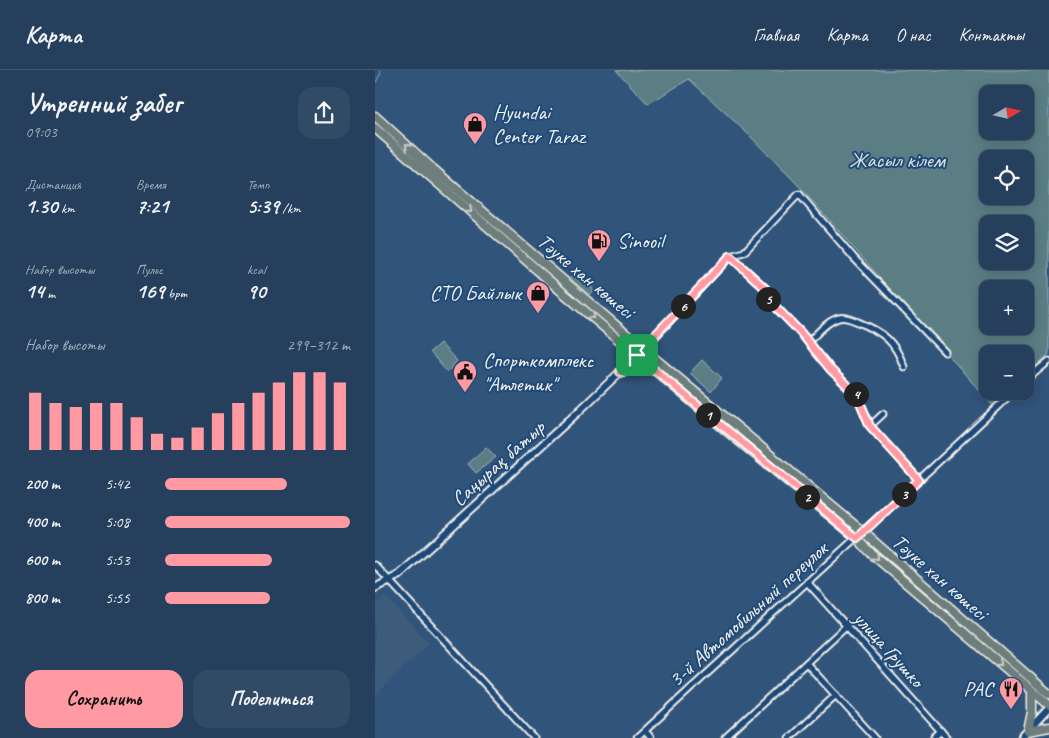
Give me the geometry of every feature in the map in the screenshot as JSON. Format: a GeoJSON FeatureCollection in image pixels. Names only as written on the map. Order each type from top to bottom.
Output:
{"type":"FeatureCollection","features":[{"type":"Feature","properties":{"kind":"main road","name":"Тәуке хан көшесі"},"geometry":{"type":"LineString","coordinates":[[375,116],[432,168],[860,535],[1049,694]]}},
{"type":"Feature","properties":{"kind":"main road"},"geometry":{"type":"LineString","coordinates":[[377,132],[387,126]]}},
{"type":"Feature","properties":{"kind":"main road","name":"Тәуке хан көшесі"},"geometry":{"type":"LineString","coordinates":[[377,132],[637,355],[860,535],[873,554],[1049,707]]}},
{"type":"Feature","properties":{"kind":"main road"},"geometry":{"type":"LineString","coordinates":[[620,372],[640,369],[655,370]]}},
{"type":"Feature","properties":{"kind":"main road"},"geometry":{"type":"LineString","coordinates":[[1032,691],[1032,712],[1028,731],[1049,727]]}},
{"type":"Feature","properties":{"kind":"street"},"geometry":{"type":"LineString","coordinates":[[644,349],[730,256],[744,252],[799,194],[854,258],[945,352]]}},
{"type":"Feature","properties":{"kind":"street"},"geometry":{"type":"LineString","coordinates":[[730,256],[766,289],[765,296],[831,370],[857,395],[870,426],[919,480]]}},
{"type":"Feature","properties":{"kind":"street"},"geometry":{"type":"LineString","coordinates":[[808,342],[826,325],[839,318],[848,318],[882,333],[893,344],[904,367]]}},
{"type":"Feature","properties":{"kind":"street","name":"Саңырақ батыр"},"geometry":{"type":"LineString","coordinates":[[375,588],[399,575],[644,349]]}},
{"type":"Feature","properties":{"kind":"street"},"geometry":{"type":"LineString","coordinates":[[1034,374],[1049,362]]}},
{"type":"Feature","properties":{"kind":"street","name":"3-й Автомобильный переулок"},"geometry":{"type":"LineString","coordinates":[[637,738],[860,535],[1004,400]]}},
{"type":"Feature","properties":{"kind":"street"},"geometry":{"type":"LineString","coordinates":[[870,426],[883,414]]}},
{"type":"Feature","properties":{"kind":"street"},"geometry":{"type":"LineString","coordinates":[[375,565],[535,738]]}},
{"type":"Feature","properties":{"kind":"street","name":"улица Грушко"},"geometry":{"type":"LineString","coordinates":[[807,582],[947,738]]}},
{"type":"Feature","properties":{"kind":"street"},"geometry":{"type":"LineString","coordinates":[[725,738],[846,626]]}},
{"type":"Feature","properties":{"kind":"street"},"geometry":{"type":"LineString","coordinates":[[806,663],[872,737]]}},
{"type":"Feature","properties":{"kind":"street"},"geometry":{"type":"LineString","coordinates":[[789,738],[836,695]]}},
{"type":"Feature","properties":{"kind":"street"},"geometry":{"type":"LineString","coordinates":[[1021,738],[1049,707]]}},
{"type":"Feature","properties":{"kind":"street"},"geometry":{"type":"LineString","coordinates":[[645,731],[651,738]]}},
{"type":"Feature","properties":{"kind":"street"},"geometry":{"type":"LineString","coordinates":[[933,738],[941,731]]}},
{"type":"Feature","properties":{"kind":"shaded area"},"geometry":{"type":"Polygon","coordinates":[[[385,596],[429,643],[375,696],[375,605],[385,596]]]}},
{"type":"Feature","properties":{"kind":"green space","name":"Жасыл кілем"},"geometry":{"type":"Polygon","coordinates":[[[616,70],[1049,70],[1049,354],[1034,368],[1034,345],[979,345],[979,390],[800,187],[747,133],[689,79],[648,104],[616,70]]]}},
{"type":"Feature","properties":{"kind":"green space"},"geometry":{"type":"Polygon","coordinates":[[[576,275],[587,281],[594,292],[589,294],[571,279],[571,276],[576,275]]]}},
{"type":"Feature","properties":{"kind":"green space"},"geometry":{"type":"Polygon","coordinates":[[[440,343],[457,361],[447,372],[430,352],[440,343]]]}},
{"type":"Feature","properties":{"kind":"green space"},"geometry":{"type":"Polygon","coordinates":[[[702,360],[722,378],[711,392],[690,373],[702,360]]]}},
{"type":"Feature","properties":{"kind":"green space","name":"Жасыл кілем"},"geometry":{"type":"Polygon","coordinates":[[[988,400],[999,400],[993,406],[988,400]]]}},
{"type":"Feature","properties":{"kind":"green space"},"geometry":{"type":"Polygon","coordinates":[[[486,447],[496,457],[476,473],[468,464],[486,447]]]}},
{"type":"Feature","properties":{"kind":"waterway"},"geometry":{"type":"LineString","coordinates":[[375,84],[381,73],[380,70]]}},
{"type":"Feature","properties":{"kind":"place","name":"Hyundai Center Taraz"},"geometry":{"type":"Point","coordinates":[475,145]}},
{"type":"Feature","properties":{"kind":"place","name":"Sinooil"},"geometry":{"type":"Point","coordinates":[599,262]}},
{"type":"Feature","properties":{"kind":"place","name":"СТО Байлык"},"geometry":{"type":"Point","coordinates":[538,314]}},
{"type":"Feature","properties":{"kind":"place","name":"Спорткомплекс \"Атлетик\""},"geometry":{"type":"Point","coordinates":[465,393]}},
{"type":"Feature","properties":{"kind":"place","name":"РАС"},"geometry":{"type":"Point","coordinates":[1011,710]}},
{"type":"Feature","properties":{"kind":"route"},"geometry":{"type":"LineString","coordinates":[[730,256],[766,289],[765,296],[801,333],[831,370],[857,395],[870,426],[919,480],[857,538],[655,370],[640,369],[620,372],[637,355],[730,256]]}}]}
